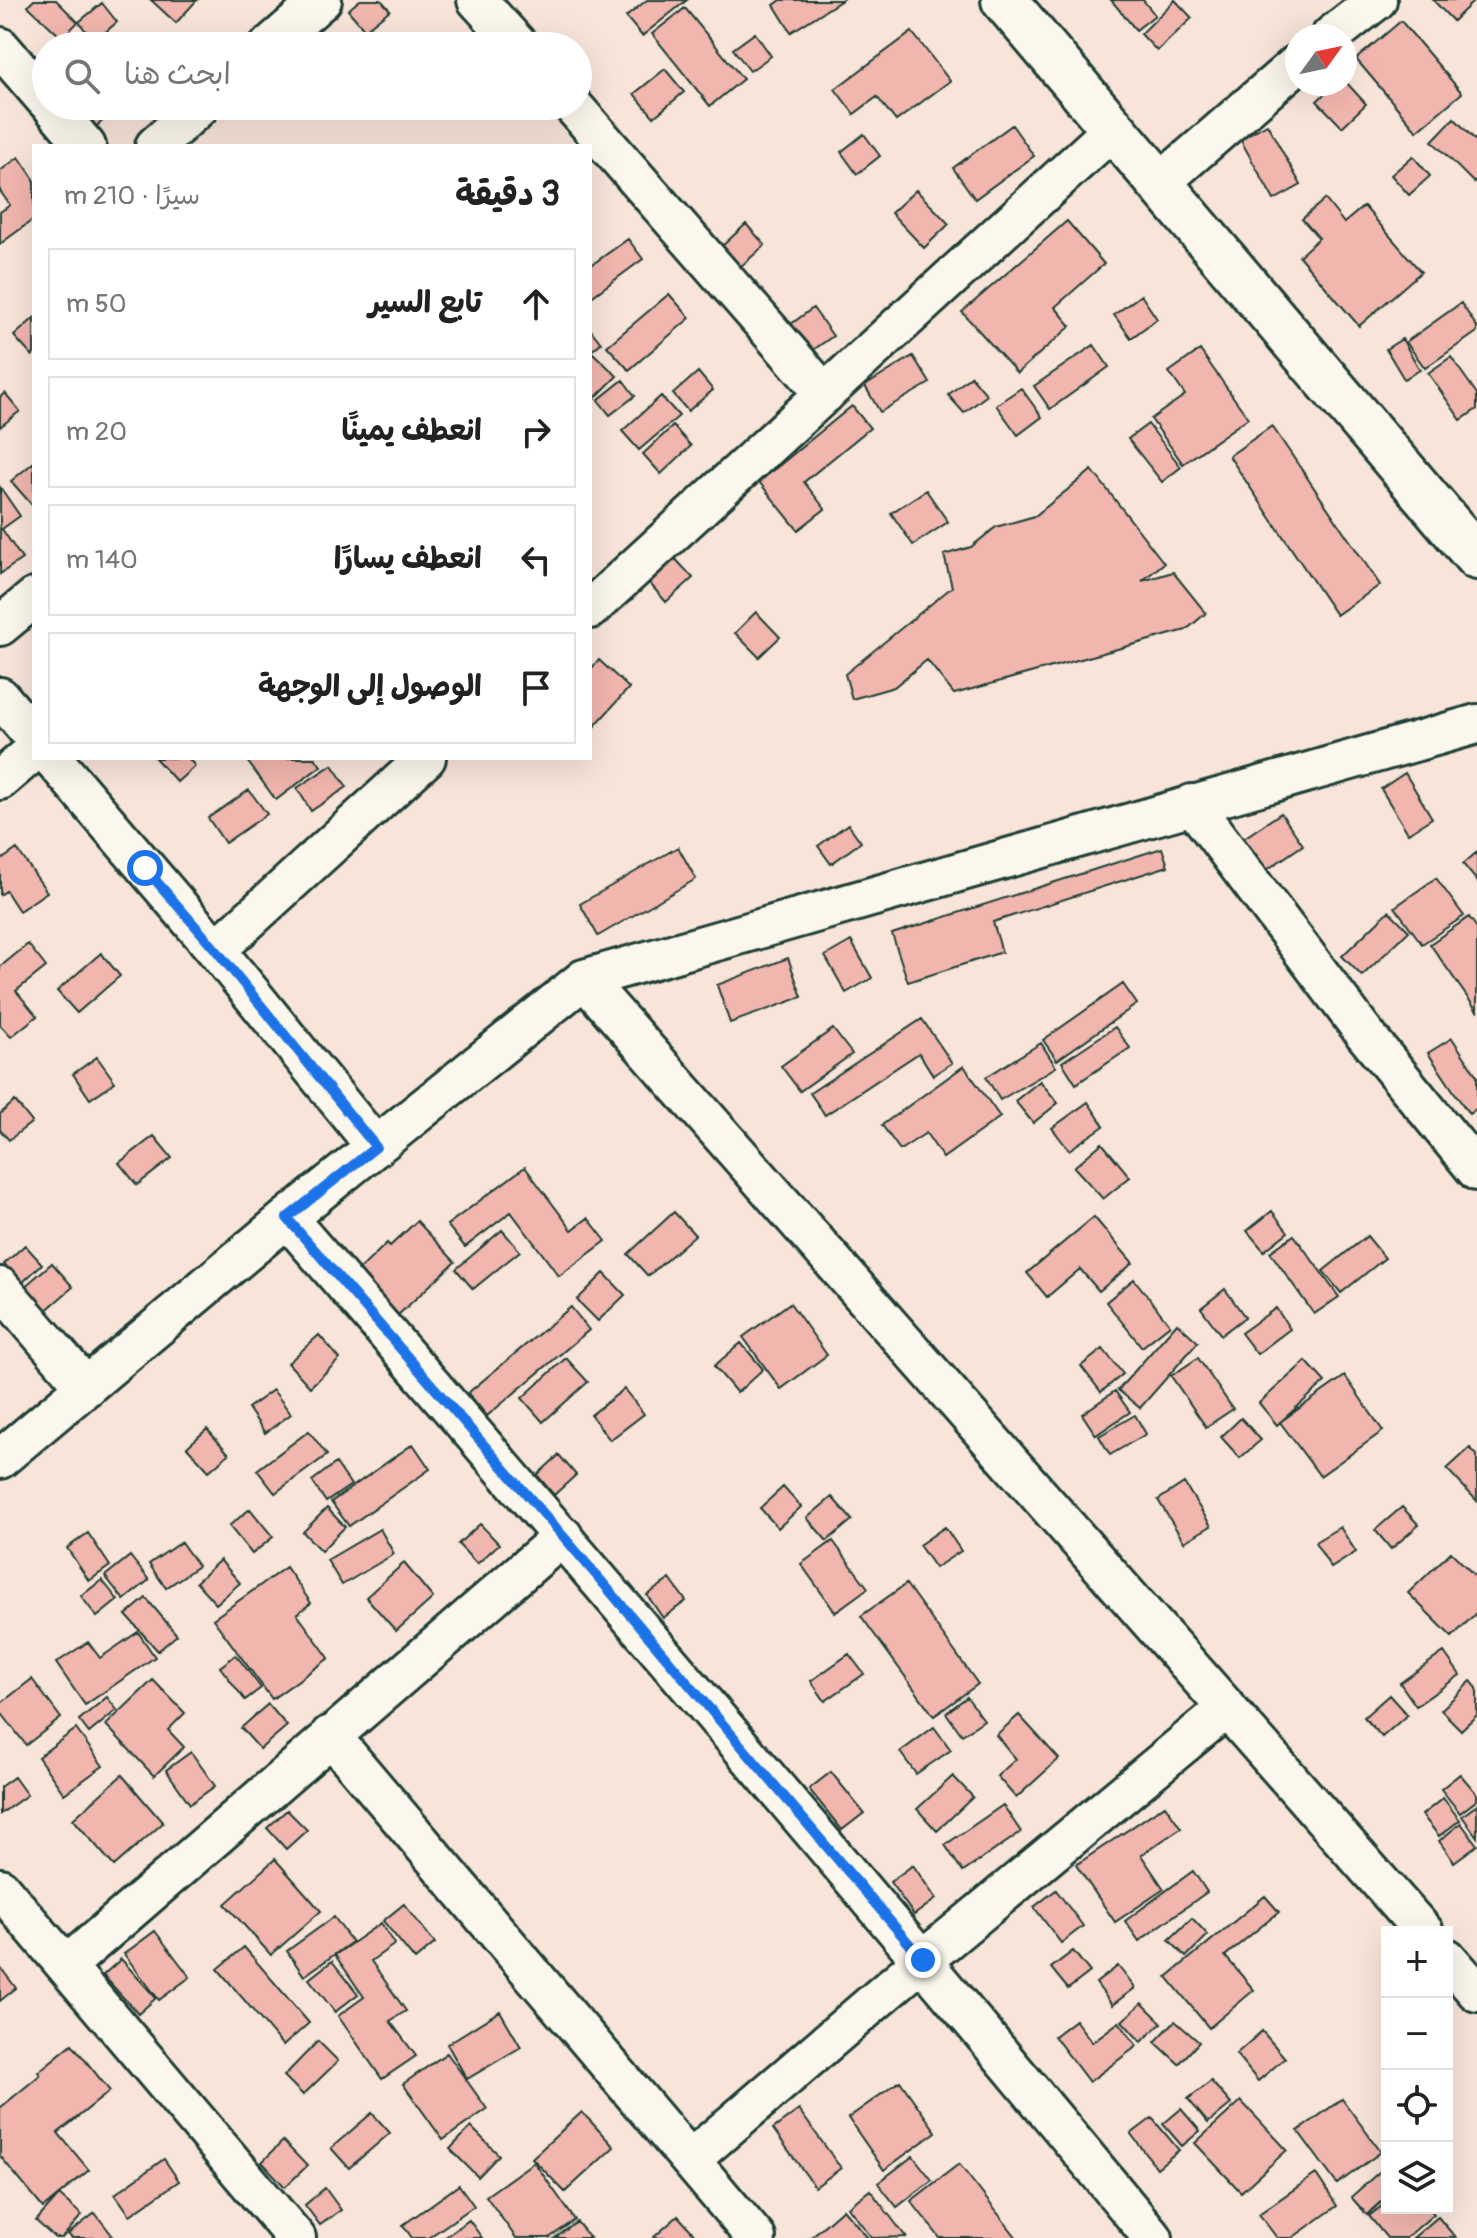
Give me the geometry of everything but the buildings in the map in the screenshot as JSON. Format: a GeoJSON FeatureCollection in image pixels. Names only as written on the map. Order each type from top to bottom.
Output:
{"type":"FeatureCollection","features":[{"type":"Feature","properties":{"kind":"main road"},"geometry":{"type":"LineString","coordinates":[[1004,0],[1477,557]]}},
{"type":"Feature","properties":{"kind":"street"},"geometry":{"type":"LineString","coordinates":[[285,32],[322,0]]}},
{"type":"Feature","properties":{"kind":"street"},"geometry":{"type":"LineString","coordinates":[[477,0],[506,32]]}},
{"type":"Feature","properties":{"kind":"street"},"geometry":{"type":"LineString","coordinates":[[1346,24],[1377,0]]}},
{"type":"Feature","properties":{"kind":"street"},"geometry":{"type":"LineString","coordinates":[[0,47],[32,84]]}},
{"type":"Feature","properties":{"kind":"street"},"geometry":{"type":"LineString","coordinates":[[1159,184],[1285,74]]}},
{"type":"Feature","properties":{"kind":"street"},"geometry":{"type":"LineString","coordinates":[[64,120],[84,144]]}},
{"type":"Feature","properties":{"kind":"street"},"geometry":{"type":"LineString","coordinates":[[157,144],[184,120]]}},
{"type":"Feature","properties":{"kind":"street"},"geometry":{"type":"LineString","coordinates":[[582,120],[596,142],[825,394]]}},
{"type":"Feature","properties":{"kind":"street"},"geometry":{"type":"LineString","coordinates":[[592,607],[1112,130]]}},
{"type":"Feature","properties":{"kind":"street"},"geometry":{"type":"LineString","coordinates":[[0,626],[32,600]]}},
{"type":"Feature","properties":{"kind":"street"},"geometry":{"type":"LineString","coordinates":[[0,697],[32,735]]}},
{"type":"Feature","properties":{"kind":"street"},"geometry":{"type":"LineString","coordinates":[[0,1459],[287,1218],[584,979],[1477,724]]}},
{"type":"Feature","properties":{"kind":"street"},"geometry":{"type":"LineString","coordinates":[[0,780],[32,753]]}},
{"type":"Feature","properties":{"kind":"street"},"geometry":{"type":"LineString","coordinates":[[54,760],[216,950],[376,1147]]}},
{"type":"Feature","properties":{"kind":"street"},"geometry":{"type":"LineString","coordinates":[[216,950],[424,760]]}},
{"type":"Feature","properties":{"kind":"street"},"geometry":{"type":"LineString","coordinates":[[1192,804],[1365,1034],[1477,1171]]}},
{"type":"Feature","properties":{"kind":"street"},"geometry":{"type":"LineString","coordinates":[[584,979],[1419,1926]]}},
{"type":"Feature","properties":{"kind":"street"},"geometry":{"type":"LineString","coordinates":[[287,1218],[563,1536],[923,1960],[1153,2238]]}},
{"type":"Feature","properties":{"kind":"street"},"geometry":{"type":"LineString","coordinates":[[0,1287],[86,1387]]}},
{"type":"Feature","properties":{"kind":"street"},"geometry":{"type":"LineString","coordinates":[[66,1966],[563,1536]]}},
{"type":"Feature","properties":{"kind":"street"},"geometry":{"type":"LineString","coordinates":[[690,2160],[923,1960],[1227,1708]]}},
{"type":"Feature","properties":{"kind":"street"},"geometry":{"type":"LineString","coordinates":[[330,1735],[756,2238]]}},
{"type":"Feature","properties":{"kind":"street"},"geometry":{"type":"LineString","coordinates":[[0,1888],[296,2238]]}},
{"type":"Feature","properties":{"kind":"street"},"geometry":{"type":"LineString","coordinates":[[1453,1965],[1477,1992]]}},
{"type":"Feature","properties":{"kind":"route"},"geometry":{"type":"LineString","coordinates":[[145,868],[376,1147],[287,1218],[563,1536],[923,1960]]}}]}
